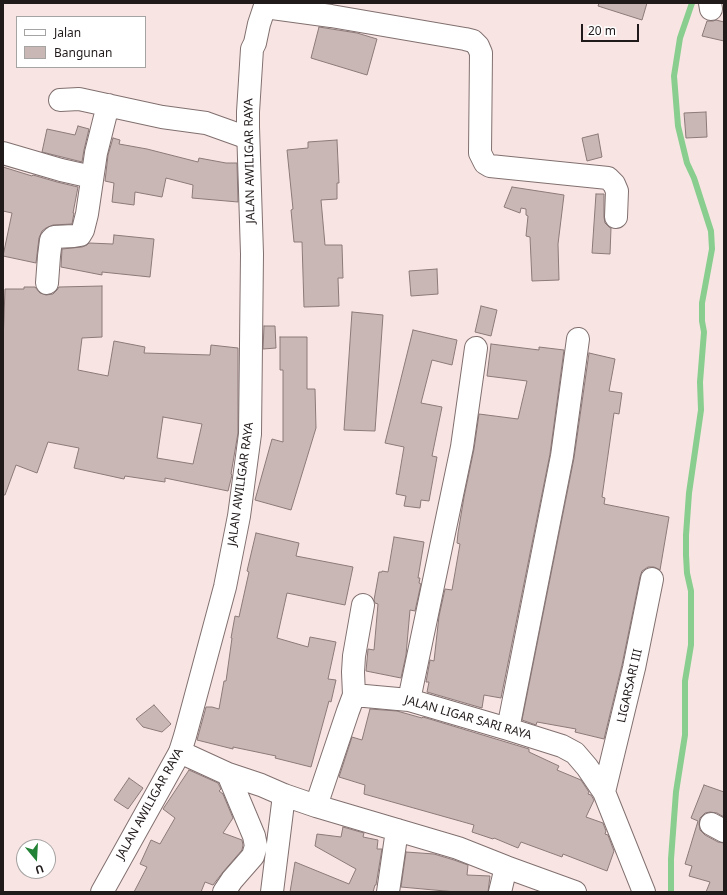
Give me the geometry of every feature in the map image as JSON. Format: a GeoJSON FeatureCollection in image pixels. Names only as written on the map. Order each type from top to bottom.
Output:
{"type":"FeatureCollection","features":[{"type":"Feature","properties":{"kind":"street","name":"JALAN AWILIGAR RAYA"},"geometry":{"type":"LineString","coordinates":[[102,892],[180,752],[225,586],[239,516],[250,434],[252,254],[248,112],[252,49],[266,5]]}},
{"type":"Feature","properties":{"kind":"street"},"geometry":{"type":"LineString","coordinates":[[266,5],[473,41],[481,52],[480,153],[485,163],[490,166],[608,178],[614,184],[617,191],[616,217]]}},
{"type":"Feature","properties":{"kind":"street"},"geometry":{"type":"LineString","coordinates":[[60,100],[79,100],[162,117],[206,123],[248,138]]}},
{"type":"Feature","properties":{"kind":"street"},"geometry":{"type":"LineString","coordinates":[[47,283],[51,240],[54,237],[80,235],[83,230],[87,214],[98,142],[108,105]]}},
{"type":"Feature","properties":{"kind":"street"},"geometry":{"type":"LineString","coordinates":[[3,154],[60,170],[92,177]]}},
{"type":"Feature","properties":{"kind":"street"},"geometry":{"type":"LineString","coordinates":[[508,729],[562,456],[578,339]]}},
{"type":"Feature","properties":{"kind":"street"},"geometry":{"type":"LineString","coordinates":[[409,700],[462,447],[476,348]]}},
{"type":"Feature","properties":{"kind":"street","name":"LIGARSARI III"},"geometry":{"type":"LineString","coordinates":[[604,792],[634,668],[652,579]]}},
{"type":"Feature","properties":{"kind":"street"},"geometry":{"type":"LineString","coordinates":[[316,806],[354,695],[354,656],[363,605]]}},
{"type":"Feature","properties":{"kind":"street","name":"JALAN LIGAR SARI RAYA"},"geometry":{"type":"LineString","coordinates":[[354,695],[379,696],[409,700],[562,746],[575,754],[587,767],[604,792],[644,892]]}},
{"type":"Feature","properties":{"kind":"street"},"geometry":{"type":"LineString","coordinates":[[180,752],[228,774],[284,795],[458,848],[575,892]]}},
{"type":"Feature","properties":{"kind":"street"},"geometry":{"type":"LineString","coordinates":[[224,892],[232,880],[253,856],[256,846],[254,836],[228,774]]}},
{"type":"Feature","properties":{"kind":"street"},"geometry":{"type":"LineString","coordinates":[[272,892],[284,795]]}},
{"type":"Feature","properties":{"kind":"street"},"geometry":{"type":"LineString","coordinates":[[388,892],[397,830]]}},
{"type":"Feature","properties":{"kind":"street"},"geometry":{"type":"LineString","coordinates":[[500,892],[506,867]]}},
{"type":"Feature","properties":{"kind":"building"},"geometry":{"type":"Polygon","coordinates":[[[599,3],[647,3],[642,20],[598,6],[599,3]]]}},
{"type":"Feature","properties":{"kind":"building"},"geometry":{"type":"Polygon","coordinates":[[[716,20],[724,22],[724,41],[702,36],[707,21],[716,20]]]}},
{"type":"Feature","properties":{"kind":"building"},"geometry":{"type":"Polygon","coordinates":[[[319,27],[357,33],[377,39],[367,75],[311,58],[319,27]]]}},
{"type":"Feature","properties":{"kind":"building"},"geometry":{"type":"Polygon","coordinates":[[[706,112],[707,137],[686,138],[684,113],[706,112]]]}},
{"type":"Feature","properties":{"kind":"building"},"geometry":{"type":"Polygon","coordinates":[[[78,126],[89,129],[82,162],[42,152],[47,129],[75,135],[78,126]]]}},
{"type":"Feature","properties":{"kind":"building"},"geometry":{"type":"Polygon","coordinates":[[[598,134],[602,157],[587,161],[582,138],[598,134]]]}},
{"type":"Feature","properties":{"kind":"building"},"geometry":{"type":"Polygon","coordinates":[[[113,138],[120,140],[119,144],[147,149],[198,162],[199,158],[226,163],[237,163],[238,202],[192,198],[193,185],[166,178],[162,197],[135,192],[134,205],[112,202],[114,183],[105,181],[108,155],[113,138]]]}},
{"type":"Feature","properties":{"kind":"building"},"geometry":{"type":"Polygon","coordinates":[[[337,140],[339,183],[337,183],[337,199],[321,200],[325,245],[342,245],[343,278],[338,278],[339,306],[304,307],[302,242],[294,242],[291,210],[293,209],[287,150],[308,148],[308,142],[337,140]]]}},
{"type":"Feature","properties":{"kind":"building"},"geometry":{"type":"Polygon","coordinates":[[[3,167],[32,176],[33,175],[78,187],[72,224],[53,225],[42,231],[39,238],[36,263],[3,256],[12,213],[3,211],[3,167]]]}},
{"type":"Feature","properties":{"kind":"building"},"geometry":{"type":"Polygon","coordinates":[[[512,187],[564,195],[558,244],[559,280],[532,281],[530,237],[526,236],[528,216],[526,215],[526,209],[521,208],[520,213],[504,207],[512,187]]]}},
{"type":"Feature","properties":{"kind":"building"},"geometry":{"type":"Polygon","coordinates":[[[596,194],[604,194],[605,223],[611,228],[610,254],[592,253],[596,194]]]}},
{"type":"Feature","properties":{"kind":"building"},"geometry":{"type":"Polygon","coordinates":[[[114,235],[154,239],[150,277],[102,272],[102,275],[61,267],[62,249],[82,247],[89,243],[113,244],[114,235]]]}},
{"type":"Feature","properties":{"kind":"building"},"geometry":{"type":"Polygon","coordinates":[[[437,269],[438,294],[411,296],[409,271],[437,269]]]}},
{"type":"Feature","properties":{"kind":"building"},"geometry":{"type":"Polygon","coordinates":[[[102,286],[102,337],[82,338],[78,370],[108,376],[114,341],[145,347],[144,353],[210,355],[211,345],[238,348],[238,433],[232,475],[228,491],[165,478],[165,482],[125,476],[124,479],[74,468],[79,448],[48,442],[37,473],[16,465],[5,495],[3,495],[3,344],[5,289],[24,289],[24,287],[35,287],[40,293],[46,295],[53,294],[59,287],[102,286]],[[163,417],[157,458],[193,464],[202,424],[163,417]]]}},
{"type":"Feature","properties":{"kind":"building"},"geometry":{"type":"Polygon","coordinates":[[[481,306],[497,310],[491,336],[475,332],[481,306]]]}},
{"type":"Feature","properties":{"kind":"building"},"geometry":{"type":"Polygon","coordinates":[[[352,312],[383,315],[375,431],[344,430],[352,312]]]}},
{"type":"Feature","properties":{"kind":"building"},"geometry":{"type":"Polygon","coordinates":[[[264,326],[275,326],[276,348],[263,349],[264,326]]]}},
{"type":"Feature","properties":{"kind":"building"},"geometry":{"type":"Polygon","coordinates":[[[413,330],[457,340],[452,365],[432,360],[421,403],[442,407],[432,456],[437,457],[429,501],[421,500],[420,508],[404,506],[406,496],[396,494],[404,447],[385,443],[413,330]]]}},
{"type":"Feature","properties":{"kind":"building"},"geometry":{"type":"Polygon","coordinates":[[[280,337],[307,337],[307,389],[315,389],[316,428],[291,510],[255,500],[272,439],[283,442],[283,370],[280,370],[280,337]]]}},
{"type":"Feature","properties":{"kind":"building"},"geometry":{"type":"Polygon","coordinates":[[[491,344],[539,350],[539,347],[564,350],[550,454],[501,698],[484,695],[482,708],[427,692],[429,682],[426,682],[430,660],[434,661],[439,616],[445,589],[452,590],[460,544],[457,543],[458,533],[479,414],[518,419],[527,381],[487,376],[491,344]]]}},
{"type":"Feature","properties":{"kind":"building"},"geometry":{"type":"Polygon","coordinates":[[[589,353],[615,359],[609,391],[622,393],[619,414],[614,413],[602,497],[605,498],[604,504],[669,517],[660,570],[654,567],[648,567],[642,571],[640,577],[622,665],[604,739],[575,732],[576,729],[537,722],[536,725],[522,720],[574,458],[589,353]]]}},
{"type":"Feature","properties":{"kind":"building"},"geometry":{"type":"Polygon","coordinates":[[[256,533],[299,543],[296,556],[353,567],[345,605],[287,593],[277,638],[308,647],[310,637],[336,642],[328,679],[336,680],[331,702],[329,701],[311,767],[275,758],[276,756],[233,747],[233,749],[197,740],[206,707],[219,709],[224,681],[226,681],[235,616],[239,617],[249,572],[247,571],[256,533]]]}},
{"type":"Feature","properties":{"kind":"building"},"geometry":{"type":"Polygon","coordinates":[[[394,537],[424,542],[418,578],[420,578],[419,583],[421,584],[415,611],[410,610],[406,655],[401,678],[366,671],[368,649],[374,650],[378,604],[375,603],[374,600],[379,572],[388,572],[394,537]]]}},
{"type":"Feature","properties":{"kind":"building"},"geometry":{"type":"Polygon","coordinates":[[[154,705],[171,724],[162,732],[143,727],[136,719],[154,705]]]}},
{"type":"Feature","properties":{"kind":"building"},"geometry":{"type":"Polygon","coordinates":[[[370,709],[397,711],[423,717],[529,749],[529,752],[559,766],[557,770],[581,780],[589,792],[588,794],[591,795],[594,800],[586,817],[603,823],[606,831],[605,834],[608,835],[614,851],[607,871],[563,854],[562,857],[521,842],[518,848],[494,838],[493,839],[472,832],[474,825],[364,794],[365,785],[339,777],[352,737],[362,740],[370,709]]]}},
{"type":"Feature","properties":{"kind":"building"},"geometry":{"type":"Polygon","coordinates":[[[189,770],[218,783],[221,789],[219,791],[223,794],[233,818],[223,833],[242,840],[242,850],[213,885],[205,882],[201,892],[134,892],[147,867],[140,864],[151,840],[160,844],[175,818],[163,809],[189,770]]]}},
{"type":"Feature","properties":{"kind":"building"},"geometry":{"type":"Polygon","coordinates":[[[129,778],[143,788],[128,809],[114,800],[129,778]]]}},
{"type":"Feature","properties":{"kind":"building"},"geometry":{"type":"Polygon","coordinates":[[[704,785],[724,792],[724,817],[717,813],[705,813],[700,818],[699,824],[700,830],[705,835],[718,842],[724,843],[724,892],[706,892],[710,882],[689,876],[692,866],[685,864],[698,821],[691,818],[704,785]]]}},
{"type":"Feature","properties":{"kind":"building"},"geometry":{"type":"Polygon","coordinates":[[[343,827],[364,833],[363,837],[378,840],[377,849],[382,849],[376,885],[373,892],[290,892],[295,862],[349,884],[356,869],[315,846],[317,834],[341,837],[343,827]]]}},
{"type":"Feature","properties":{"kind":"building"},"geometry":{"type":"Polygon","coordinates":[[[406,852],[434,854],[468,865],[467,875],[490,876],[488,892],[456,892],[401,887],[406,852]]]}},
{"type":"Feature","properties":{"kind":"waterway"},"geometry":{"type":"LineString","coordinates":[[671,892],[671,859],[676,792],[685,735],[685,681],[691,645],[691,591],[687,573],[686,535],[689,493],[701,410],[700,382],[704,332],[702,321],[702,303],[712,249],[711,231],[694,178],[687,163],[678,126],[674,76],[680,38],[692,3]]}}]}
